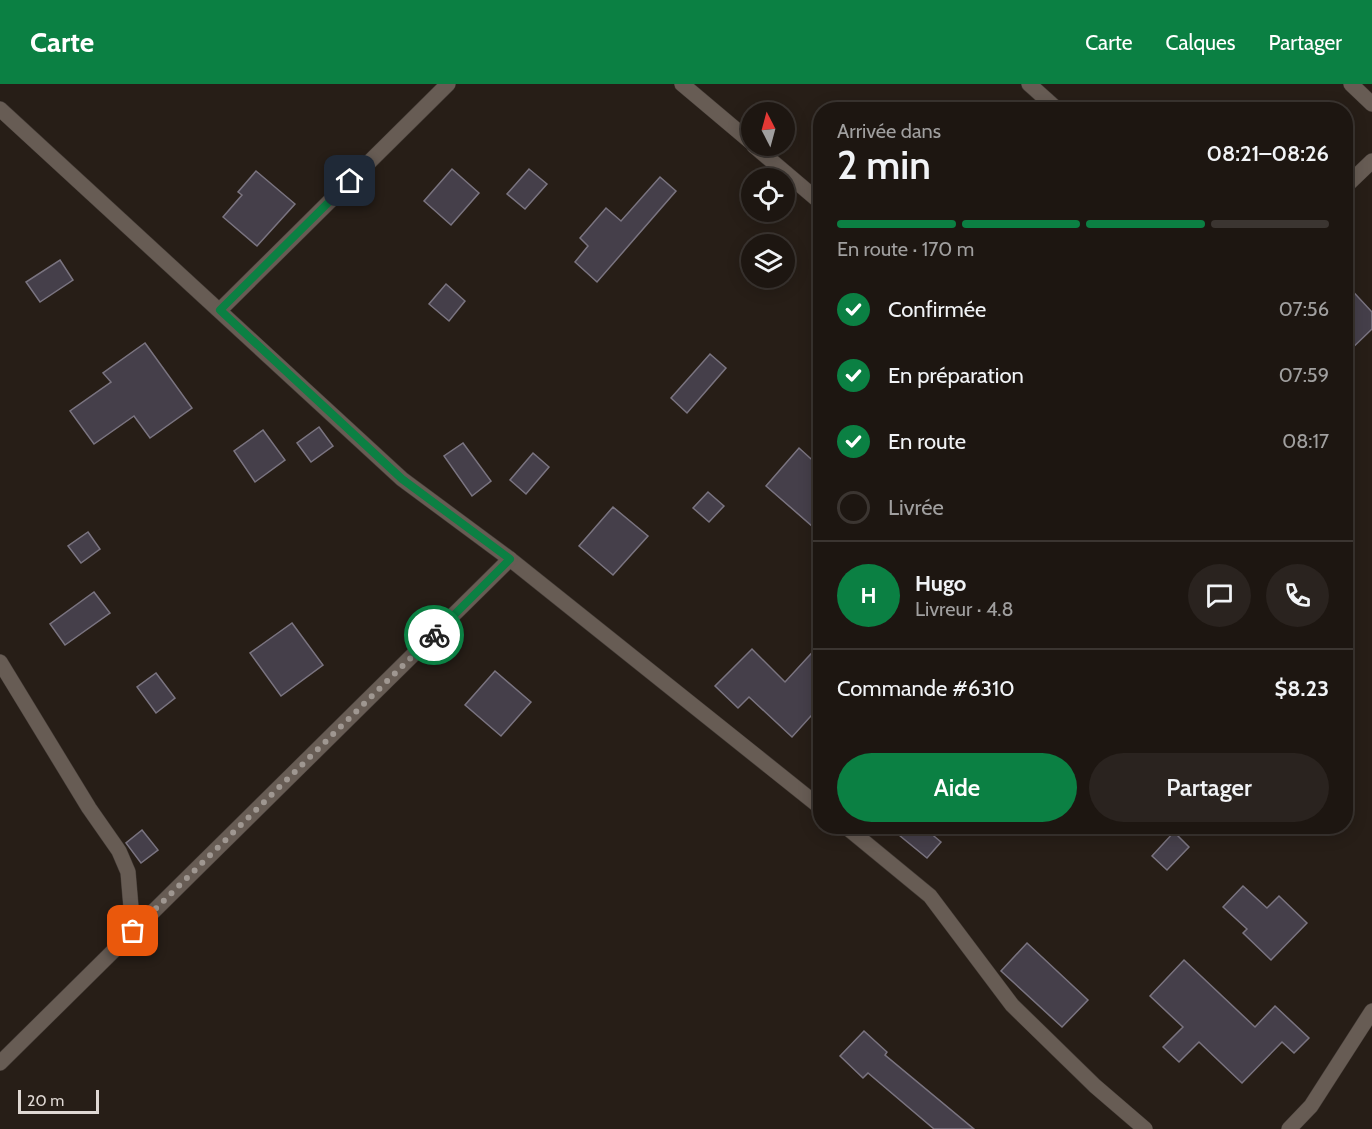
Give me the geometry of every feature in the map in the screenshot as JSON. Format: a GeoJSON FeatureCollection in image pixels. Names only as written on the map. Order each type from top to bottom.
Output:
{"type":"FeatureCollection","features":[{"type":"Feature","properties":{"kind":"street"},"geometry":{"type":"LineString","coordinates":[[220,310],[448,84]]}},
{"type":"Feature","properties":{"kind":"street"},"geometry":{"type":"LineString","coordinates":[[682,84],[741,134]]}},
{"type":"Feature","properties":{"kind":"street"},"geometry":{"type":"LineString","coordinates":[[1029,84],[1049,102]]}},
{"type":"Feature","properties":{"kind":"street"},"geometry":{"type":"LineString","coordinates":[[1351,84],[1372,104]]}},
{"type":"Feature","properties":{"kind":"street"},"geometry":{"type":"LineString","coordinates":[[0,109],[402,479],[510,559],[813,801]]}},
{"type":"Feature","properties":{"kind":"street"},"geometry":{"type":"LineString","coordinates":[[767,156],[813,196]]}},
{"type":"Feature","properties":{"kind":"street"},"geometry":{"type":"LineString","coordinates":[[1353,179],[1372,161]]}},
{"type":"Feature","properties":{"kind":"street"},"geometry":{"type":"LineString","coordinates":[[0,1063],[510,559]]}},
{"type":"Feature","properties":{"kind":"street"},"geometry":{"type":"LineString","coordinates":[[0,662],[89,808],[119,851],[128,872],[133,931]]}},
{"type":"Feature","properties":{"kind":"street"},"geometry":{"type":"LineString","coordinates":[[855,834],[930,896],[1012,1005],[1095,1086],[1145,1129]]}},
{"type":"Feature","properties":{"kind":"street"},"geometry":{"type":"LineString","coordinates":[[1289,1129],[1311,1106],[1372,1011]]}},
{"type":"Feature","properties":{"kind":"building"},"geometry":{"type":"Polygon","coordinates":[[[452,169],[479,193],[451,225],[424,201],[452,169]]]}},
{"type":"Feature","properties":{"kind":"building"},"geometry":{"type":"Polygon","coordinates":[[[529,169],[547,184],[525,209],[507,194],[529,169]]]}},
{"type":"Feature","properties":{"kind":"building"},"geometry":{"type":"Polygon","coordinates":[[[256,171],[295,204],[257,246],[223,217],[242,195],[238,192],[256,171]]]}},
{"type":"Feature","properties":{"kind":"building"},"geometry":{"type":"Polygon","coordinates":[[[660,177],[676,191],[597,282],[575,262],[588,246],[580,238],[606,208],[621,221],[660,177]]]}},
{"type":"Feature","properties":{"kind":"building"},"geometry":{"type":"Polygon","coordinates":[[[60,260],[73,280],[40,302],[26,282],[60,260]]]}},
{"type":"Feature","properties":{"kind":"building"},"geometry":{"type":"Polygon","coordinates":[[[446,284],[465,301],[449,321],[429,304],[446,284]]]}},
{"type":"Feature","properties":{"kind":"building"},"geometry":{"type":"Polygon","coordinates":[[[1353,292],[1372,312],[1372,329],[1353,347],[1353,292]]]}},
{"type":"Feature","properties":{"kind":"building"},"geometry":{"type":"Polygon","coordinates":[[[145,343],[192,408],[150,438],[134,416],[94,444],[70,411],[111,382],[103,373],[145,343]]]}},
{"type":"Feature","properties":{"kind":"building"},"geometry":{"type":"Polygon","coordinates":[[[710,354],[726,368],[687,413],[671,398],[710,354]]]}},
{"type":"Feature","properties":{"kind":"building"},"geometry":{"type":"Polygon","coordinates":[[[319,427],[333,446],[311,462],[297,443],[319,427]]]}},
{"type":"Feature","properties":{"kind":"building"},"geometry":{"type":"Polygon","coordinates":[[[263,430],[285,460],[255,482],[234,451],[263,430]]]}},
{"type":"Feature","properties":{"kind":"building"},"geometry":{"type":"Polygon","coordinates":[[[463,443],[491,481],[472,496],[444,456],[463,443]]]}},
{"type":"Feature","properties":{"kind":"building"},"geometry":{"type":"Polygon","coordinates":[[[799,448],[813,461],[813,527],[766,486],[799,448]]]}},
{"type":"Feature","properties":{"kind":"building"},"geometry":{"type":"Polygon","coordinates":[[[533,453],[549,467],[526,494],[510,480],[533,453]]]}},
{"type":"Feature","properties":{"kind":"building"},"geometry":{"type":"Polygon","coordinates":[[[708,492],[724,506],[709,522],[693,508],[708,492]]]}},
{"type":"Feature","properties":{"kind":"building"},"geometry":{"type":"Polygon","coordinates":[[[613,507],[648,536],[613,575],[579,546],[613,507]]]}},
{"type":"Feature","properties":{"kind":"building"},"geometry":{"type":"Polygon","coordinates":[[[88,532],[100,549],[81,563],[68,546],[88,532]]]}},
{"type":"Feature","properties":{"kind":"building"},"geometry":{"type":"Polygon","coordinates":[[[94,592],[110,613],[65,645],[50,624],[94,592]]]}},
{"type":"Feature","properties":{"kind":"building"},"geometry":{"type":"Polygon","coordinates":[[[292,623],[323,665],[281,696],[250,653],[292,623]]]}},
{"type":"Feature","properties":{"kind":"building"},"geometry":{"type":"Polygon","coordinates":[[[752,649],[785,682],[813,652],[813,714],[792,737],[749,697],[738,708],[715,686],[752,649]]]}},
{"type":"Feature","properties":{"kind":"building"},"geometry":{"type":"Polygon","coordinates":[[[495,671],[531,702],[501,736],[465,705],[495,671]]]}},
{"type":"Feature","properties":{"kind":"building"},"geometry":{"type":"Polygon","coordinates":[[[156,673],[175,698],[156,713],[137,687],[156,673]]]}},
{"type":"Feature","properties":{"kind":"building"},"geometry":{"type":"Polygon","coordinates":[[[142,830],[158,850],[141,863],[126,843],[142,830]]]}},
{"type":"Feature","properties":{"kind":"building"},"geometry":{"type":"Polygon","coordinates":[[[898,834],[932,834],[941,842],[927,858],[898,834]]]}},
{"type":"Feature","properties":{"kind":"building"},"geometry":{"type":"Polygon","coordinates":[[[1172,834],[1176,834],[1189,847],[1167,870],[1152,856],[1172,834]]]}},
{"type":"Feature","properties":{"kind":"building"},"geometry":{"type":"Polygon","coordinates":[[[1243,886],[1267,908],[1279,896],[1307,923],[1271,960],[1243,933],[1247,929],[1223,907],[1243,886]]]}},
{"type":"Feature","properties":{"kind":"building"},"geometry":{"type":"Polygon","coordinates":[[[1027,943],[1088,1000],[1062,1027],[1001,971],[1027,943]]]}},
{"type":"Feature","properties":{"kind":"building"},"geometry":{"type":"Polygon","coordinates":[[[1184,960],[1255,1027],[1275,1006],[1309,1038],[1294,1053],[1282,1042],[1242,1083],[1199,1042],[1179,1062],[1163,1047],[1183,1027],[1150,996],[1184,960]]]}},
{"type":"Feature","properties":{"kind":"building"},"geometry":{"type":"Polygon","coordinates":[[[864,1031],[887,1052],[885,1055],[974,1129],[934,1129],[868,1073],[863,1078],[840,1056],[864,1031]]]}},
{"type":"Feature","properties":{"kind":"way so far"},"geometry":{"type":"LineString","coordinates":[[133,931],[434,635]]}},
{"type":"Feature","properties":{"kind":"route"},"geometry":{"type":"LineString","coordinates":[[350,181],[220,310],[402,479],[454,520],[510,559],[434,635]]}}]}
